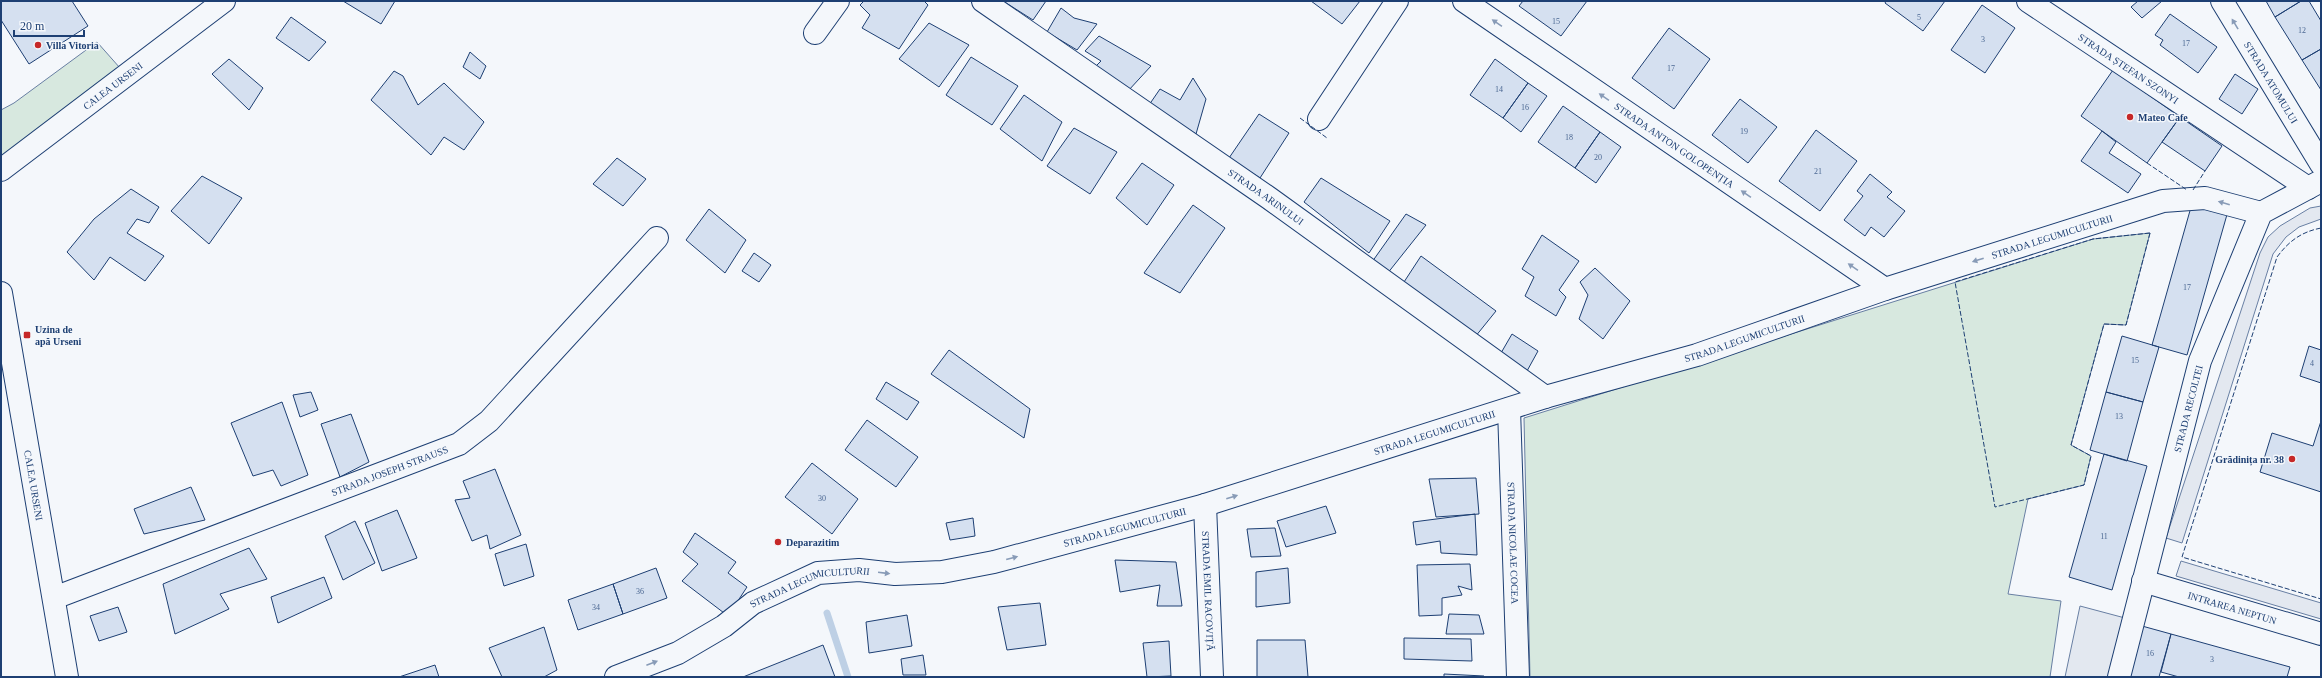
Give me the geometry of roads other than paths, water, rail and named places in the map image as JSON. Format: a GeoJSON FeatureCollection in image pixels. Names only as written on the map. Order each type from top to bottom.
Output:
{"type":"FeatureCollection","features":[{"type":"Feature","properties":{"kind":"street","name":"CALEA URSENI"},"geometry":{"type":"LineString","coordinates":[[1,170],[224,1]]}},
{"type":"Feature","properties":{"kind":"street"},"geometry":{"type":"LineString","coordinates":[[815,32],[838,1]]}},
{"type":"Feature","properties":{"kind":"street","name":"STRADA ARINULUI"},"geometry":{"type":"LineString","coordinates":[[983,1],[1269,198],[1544,397]]}},
{"type":"Feature","properties":{"kind":"street"},"geometry":{"type":"LineString","coordinates":[[1319,119],[1397,1]]}},
{"type":"Feature","properties":{"kind":"street","name":"STRADA ANTON GOLOPENȚIA"},"geometry":{"type":"LineString","coordinates":[[1464,1],[1885,289]]}},
{"type":"Feature","properties":{"kind":"street","name":"STRADA ȘTEFAN SZONYI"},"geometry":{"type":"LineString","coordinates":[[2028,1],[2315,185]]}},
{"type":"Feature","properties":{"kind":"street","name":"STRADA ATOMULUI"},"geometry":{"type":"LineString","coordinates":[[2222,1],[2321,164]]}},
{"type":"Feature","properties":{"kind":"street"},"geometry":{"type":"LineString","coordinates":[[2261,213],[2315,185]]}},
{"type":"Feature","properties":{"kind":"street","name":"STRADA LEGUMICULTURII"},"geometry":{"type":"LineString","coordinates":[[616,677],[678,653],[724,626],[753,604],[818,573],[859,570],[895,574],[950,570],[994,562],[1205,505],[1544,397],[1697,355],[1885,289],[2163,201],[2205,198],[2261,213]]}},
{"type":"Feature","properties":{"kind":"street","name":"STRADA RECOLTEI"},"geometry":{"type":"LineString","coordinates":[[2119,677],[2142,580],[2200,361],[2261,213]]}},
{"type":"Feature","properties":{"kind":"street","name":"STRADA JOSEPH STRAUSS"},"geometry":{"type":"LineString","coordinates":[[54,598],[459,444],[489,421],[657,238]]}},
{"type":"Feature","properties":{"kind":"street","name":"CALEA URSENI"},"geometry":{"type":"LineString","coordinates":[[1,293],[67,677]]}},
{"type":"Feature","properties":{"kind":"street","name":"STRADA NICOLAE COCEA"},"geometry":{"type":"LineString","coordinates":[[1509,409],[1518,677]]}},
{"type":"Feature","properties":{"kind":"street","name":"STRADA EMIL RACOVIȚĂ"},"geometry":{"type":"LineString","coordinates":[[1205,505],[1212,677]]}},
{"type":"Feature","properties":{"kind":"street","name":"INTRAREA NEPTUN"},"geometry":{"type":"LineString","coordinates":[[2142,580],[2321,634]]}},
{"type":"Feature","properties":{"kind":"waterway"},"geometry":{"type":"LineString","coordinates":[[827,613],[848,677]]}},
{"type":"Feature","properties":{"kind":"place","name":"Villa Vitoria"},"geometry":{"type":"Point","coordinates":[38,45]}},
{"type":"Feature","properties":{"kind":"place","name":"Mateo Cafe"},"geometry":{"type":"Point","coordinates":[2130,117]}},
{"type":"Feature","properties":{"kind":"place","name":"Uzina de apă Urseni"},"geometry":{"type":"Point","coordinates":[27,335]}},
{"type":"Feature","properties":{"kind":"place","name":"Grădinița nr. 38"},"geometry":{"type":"Point","coordinates":[2292,459]}},
{"type":"Feature","properties":{"kind":"place","name":"Deparazitim"},"geometry":{"type":"Point","coordinates":[778,542]}}]}
